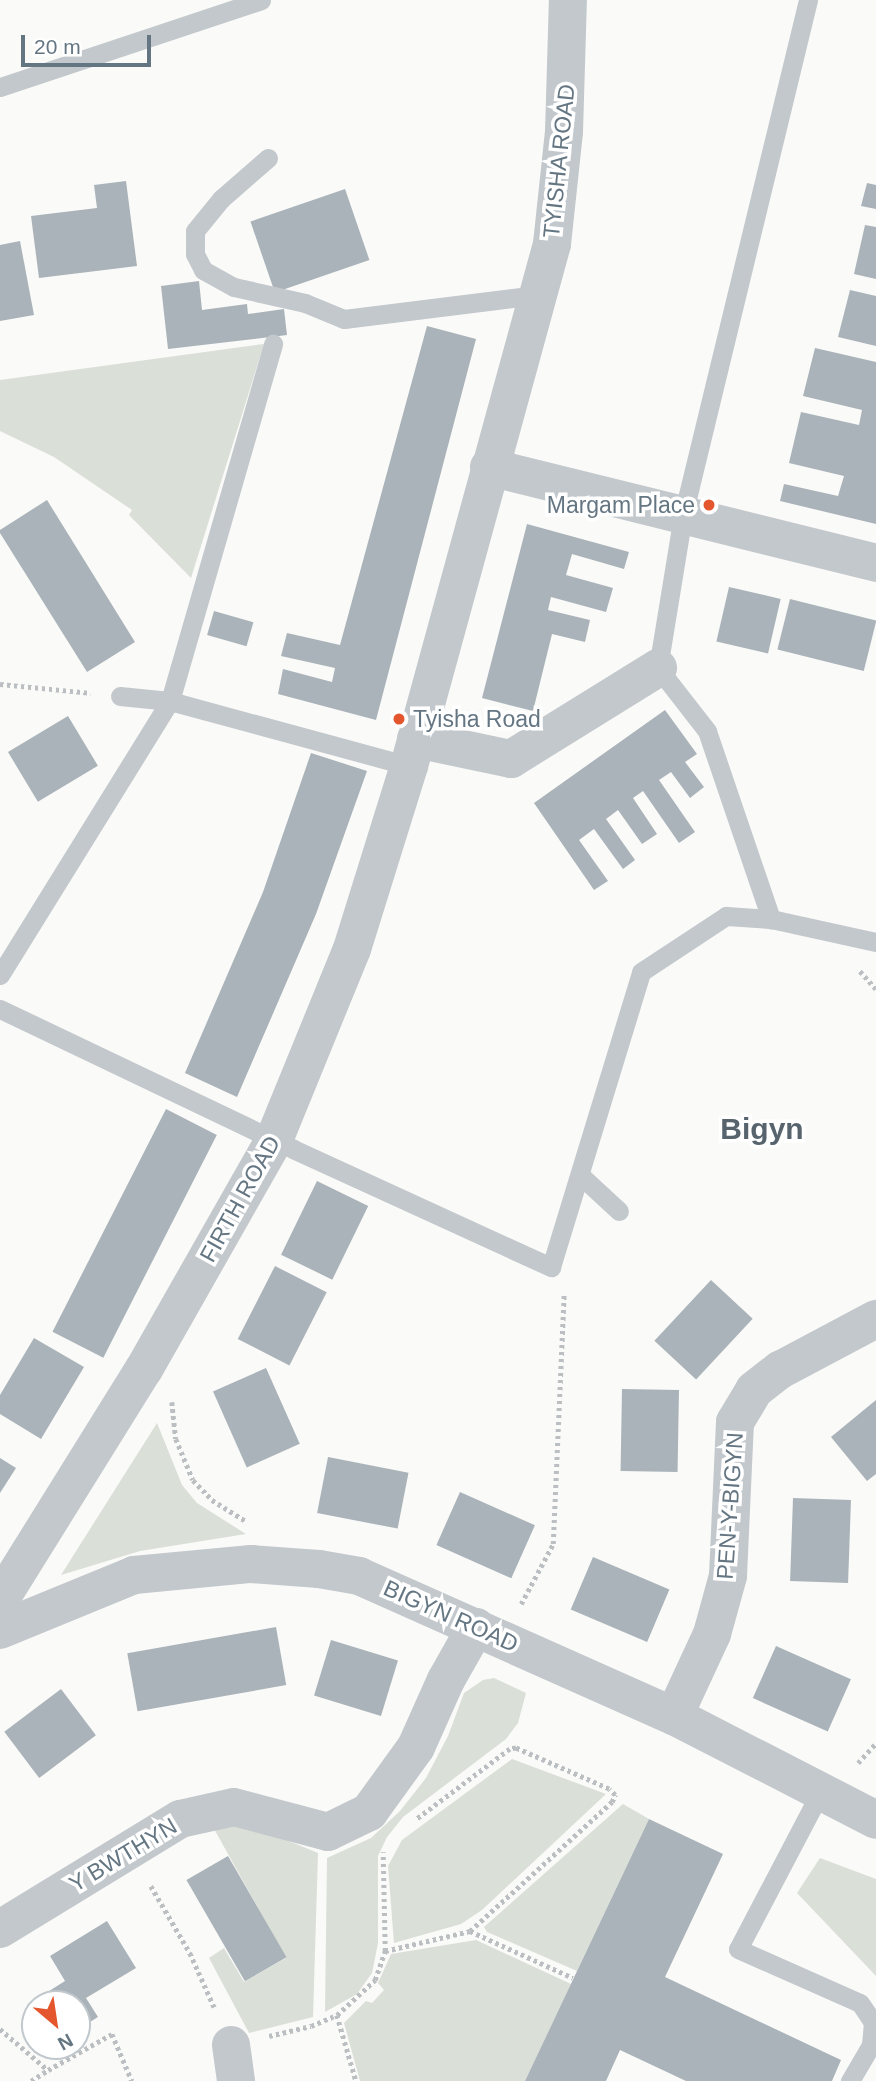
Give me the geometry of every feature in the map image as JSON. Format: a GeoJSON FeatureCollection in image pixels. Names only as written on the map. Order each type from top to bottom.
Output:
{"type":"FeatureCollection","features":[{"type":"Feature","properties":{"kind":"street","name":"TYISHA ROAD"},"geometry":{"type":"LineString","coordinates":[[412,752],[552,244],[564,132],[568,0]]}},
{"type":"Feature","properties":{"kind":"street"},"geometry":{"type":"LineString","coordinates":[[489,467],[876,563]]}},
{"type":"Feature","properties":{"kind":"street"},"geometry":{"type":"LineString","coordinates":[[412,752],[511,759],[658,668]]}},
{"type":"Feature","properties":{"kind":"street","name":"FIRTH ROAD"},"geometry":{"type":"LineString","coordinates":[[0,1600],[144,1369],[274,1140],[352,949],[412,752]]}},
{"type":"Feature","properties":{"kind":"street","name":"PEN-Y-BIGYN"},"geometry":{"type":"LineString","coordinates":[[674,1716],[712,1634],[728,1576],[736,1422],[754,1390],[780,1370],[876,1319]]}},
{"type":"Feature","properties":{"kind":"street","name":"BIGYN ROAD"},"geometry":{"type":"LineString","coordinates":[[0,1630],[134,1575],[251,1564],[320,1569],[359,1576],[674,1716],[876,1820]]}},
{"type":"Feature","properties":{"kind":"street","name":"Y BWTHYN"},"geometry":{"type":"LineString","coordinates":[[0,1929],[180,1818],[234,1807],[328,1832],[369,1812],[416,1747],[446,1680],[490,1633]]}},
{"type":"Feature","properties":{"kind":"lane"},"geometry":{"type":"LineString","coordinates":[[0,87],[261,0]]}},
{"type":"Feature","properties":{"kind":"lane"},"geometry":{"type":"LineString","coordinates":[[771,919],[707,731],[658,668],[683,515],[807,0]]}},
{"type":"Feature","properties":{"kind":"lane"},"geometry":{"type":"LineString","coordinates":[[268,158],[221,199],[195,231],[195,254],[203,270],[234,287],[305,303],[344,319],[538,295]]}},
{"type":"Feature","properties":{"kind":"lane"},"geometry":{"type":"LineString","coordinates":[[0,975],[43,901],[170,701],[273,344]]}},
{"type":"Feature","properties":{"kind":"lane"},"geometry":{"type":"LineString","coordinates":[[120,696],[170,701],[412,752]]}},
{"type":"Feature","properties":{"kind":"lane"},"geometry":{"type":"LineString","coordinates":[[0,1009],[274,1140],[551,1267],[640,972],[726,916],[771,919],[876,942]]}},
{"type":"Feature","properties":{"kind":"lane"},"geometry":{"type":"LineString","coordinates":[[580,1175],[619,1210]]}},
{"type":"Feature","properties":{"kind":"lane"},"geometry":{"type":"LineString","coordinates":[[821,1791],[738,1949],[860,2003],[873,2022],[871,2045],[850,2081]]}},
{"type":"Feature","properties":{"kind":"path"},"geometry":{"type":"LineString","coordinates":[[0,684],[120,696]]}},
{"type":"Feature","properties":{"kind":"path"},"geometry":{"type":"LineString","coordinates":[[490,1633],[554,1545],[565,1301],[564,1287],[551,1267]]}},
{"type":"Feature","properties":{"kind":"path"},"geometry":{"type":"LineString","coordinates":[[172,1401],[176,1439],[193,1480],[212,1500],[251,1524]]}},
{"type":"Feature","properties":{"kind":"path"},"geometry":{"type":"LineString","coordinates":[[385,1951],[470,1931],[612,1801],[615,1795],[609,1789],[516,1748],[510,1749],[411,1824]]}},
{"type":"Feature","properties":{"kind":"path"},"geometry":{"type":"LineString","coordinates":[[311,2026],[337,2015],[375,1980],[385,1951],[381,1855],[388,1847]]}},
{"type":"Feature","properties":{"kind":"path"},"geometry":{"type":"LineString","coordinates":[[129,1849],[190,1953],[234,2063]]}},
{"type":"Feature","properties":{"kind":"path"},"geometry":{"type":"LineString","coordinates":[[470,1931],[573,1978]]}},
{"type":"Feature","properties":{"kind":"path"},"geometry":{"type":"LineString","coordinates":[[337,2015],[356,2081]]}},
{"type":"Feature","properties":{"kind":"path"},"geometry":{"type":"LineString","coordinates":[[0,2029],[48,2070]]}},
{"type":"Feature","properties":{"kind":"path"},"geometry":{"type":"LineString","coordinates":[[31,2081],[112,2034],[132,2081]]}},
{"type":"Feature","properties":{"kind":"shaded area"},"geometry":{"type":"Polygon","coordinates":[[[264,344],[191,578],[129,515],[132,510],[54,457],[0,431],[0,380],[264,344]]]}},
{"type":"Feature","properties":{"kind":"shaded area"},"geometry":{"type":"Polygon","coordinates":[[[157,1423],[182,1485],[197,1503],[246,1534],[140,1551],[61,1575],[157,1423]]]}},
{"type":"Feature","properties":{"kind":"shaded area"},"geometry":{"type":"Polygon","coordinates":[[[494,1678],[526,1693],[518,1723],[506,1739],[403,1817],[387,1837],[378,1856],[378,1943],[372,1973],[357,1994],[325,2012],[327,1858],[371,1838],[400,1811],[426,1778],[448,1736],[464,1693],[483,1680],[494,1678]]]}},
{"type":"Feature","properties":{"kind":"shaded area"},"geometry":{"type":"Polygon","coordinates":[[[512,1759],[606,1794],[482,1910],[461,1924],[394,1943],[388,1866],[402,1840],[512,1759]]]}},
{"type":"Feature","properties":{"kind":"shaded area"},"geometry":{"type":"Polygon","coordinates":[[[623,1804],[649,1819],[577,1971],[487,1932],[484,1927],[623,1804]]]}},
{"type":"Feature","properties":{"kind":"shaded area"},"geometry":{"type":"Polygon","coordinates":[[[233,1825],[262,1830],[318,1853],[313,2017],[249,2033],[209,1958],[224,1948],[244,1982],[286,1958],[213,1827],[233,1825]]]}},
{"type":"Feature","properties":{"kind":"shaded area"},"geometry":{"type":"Polygon","coordinates":[[[820,1858],[876,1879],[876,1976],[797,1893],[820,1858]]]}},
{"type":"Feature","properties":{"kind":"shaded area"},"geometry":{"type":"Polygon","coordinates":[[[476,1940],[571,1984],[525,2081],[360,2081],[344,2023],[366,2001],[372,2003],[384,1990],[378,1983],[391,1954],[476,1940]]]}},
{"type":"Feature","properties":{"kind":"building"},"geometry":{"type":"Polygon","coordinates":[[[126,181],[137,266],[39,278],[31,216],[97,208],[94,185],[126,181]]]}},
{"type":"Feature","properties":{"kind":"building"},"geometry":{"type":"Polygon","coordinates":[[[867,183],[876,185],[876,209],[861,206],[867,183]]]}},
{"type":"Feature","properties":{"kind":"building"},"geometry":{"type":"Polygon","coordinates":[[[345,189],[369,260],[275,292],[250,222],[345,189]]]}},
{"type":"Feature","properties":{"kind":"building"},"geometry":{"type":"Polygon","coordinates":[[[865,225],[876,227],[876,279],[854,274],[865,225]]]}},
{"type":"Feature","properties":{"kind":"building"},"geometry":{"type":"Polygon","coordinates":[[[20,241],[34,315],[0,321],[0,245],[20,241]]]}},
{"type":"Feature","properties":{"kind":"building"},"geometry":{"type":"Polygon","coordinates":[[[199,281],[202,310],[247,304],[248,314],[284,309],[287,335],[168,349],[161,286],[199,281]]]}},
{"type":"Feature","properties":{"kind":"building"},"geometry":{"type":"Polygon","coordinates":[[[850,290],[876,296],[876,346],[838,337],[850,290]]]}},
{"type":"Feature","properties":{"kind":"building"},"geometry":{"type":"Polygon","coordinates":[[[427,326],[476,339],[376,720],[278,694],[283,669],[332,682],[335,668],[281,656],[287,633],[340,645],[427,326]]]}},
{"type":"Feature","properties":{"kind":"building"},"geometry":{"type":"Polygon","coordinates":[[[815,348],[876,362],[876,524],[780,501],[784,484],[838,496],[844,476],[789,463],[801,412],[859,425],[862,410],[803,396],[815,348]]]}},
{"type":"Feature","properties":{"kind":"building"},"geometry":{"type":"Polygon","coordinates":[[[47,500],[135,642],[87,672],[0,533],[0,530],[47,500]]]}},
{"type":"Feature","properties":{"kind":"building"},"geometry":{"type":"Polygon","coordinates":[[[527,524],[629,552],[624,569],[572,554],[566,575],[613,588],[606,612],[551,597],[548,610],[590,620],[585,642],[552,634],[533,711],[482,698],[527,524]]]}},
{"type":"Feature","properties":{"kind":"building"},"geometry":{"type":"Polygon","coordinates":[[[729,587],[781,599],[768,653],[716,642],[729,587]]]}},
{"type":"Feature","properties":{"kind":"building"},"geometry":{"type":"Polygon","coordinates":[[[790,599],[876,620],[864,671],[777,649],[790,599]]]}},
{"type":"Feature","properties":{"kind":"building"},"geometry":{"type":"Polygon","coordinates":[[[214,611],[253,622],[247,646],[207,635],[214,611]]]}},
{"type":"Feature","properties":{"kind":"building"},"geometry":{"type":"Polygon","coordinates":[[[665,710],[697,754],[685,762],[704,787],[690,798],[671,772],[659,780],[695,832],[679,843],[643,791],[633,798],[657,834],[642,844],[618,810],[606,819],[635,860],[623,869],[594,829],[579,840],[608,881],[594,890],[534,803],[665,710]]]}},
{"type":"Feature","properties":{"kind":"building"},"geometry":{"type":"Polygon","coordinates":[[[68,716],[98,766],[38,802],[8,752],[68,716]]]}},
{"type":"Feature","properties":{"kind":"building"},"geometry":{"type":"Polygon","coordinates":[[[311,753],[367,771],[316,914],[237,1097],[185,1073],[263,892],[311,753]]]}},
{"type":"Feature","properties":{"kind":"building"},"geometry":{"type":"Polygon","coordinates":[[[166,1109],[217,1135],[103,1358],[53,1332],[166,1109]]]}},
{"type":"Feature","properties":{"kind":"building"},"geometry":{"type":"Polygon","coordinates":[[[317,1181],[368,1206],[332,1280],[281,1255],[317,1181]]]}},
{"type":"Feature","properties":{"kind":"building"},"geometry":{"type":"Polygon","coordinates":[[[275,1266],[327,1292],[289,1365],[238,1339],[275,1266]]]}},
{"type":"Feature","properties":{"kind":"building"},"geometry":{"type":"Polygon","coordinates":[[[711,1280],[753,1319],[696,1380],[654,1341],[711,1280]]]}},
{"type":"Feature","properties":{"kind":"building"},"geometry":{"type":"Polygon","coordinates":[[[34,1338],[84,1367],[41,1439],[0,1414],[0,1395],[34,1338]]]}},
{"type":"Feature","properties":{"kind":"building"},"geometry":{"type":"Polygon","coordinates":[[[266,1368],[300,1444],[247,1467],[213,1392],[266,1368]]]}},
{"type":"Feature","properties":{"kind":"building"},"geometry":{"type":"Polygon","coordinates":[[[622,1389],[679,1390],[678,1472],[621,1471],[622,1389]]]}},
{"type":"Feature","properties":{"kind":"building"},"geometry":{"type":"Polygon","coordinates":[[[876,1400],[876,1474],[867,1481],[831,1437],[876,1400]]]}},
{"type":"Feature","properties":{"kind":"building"},"geometry":{"type":"Polygon","coordinates":[[[328,1457],[408,1473],[398,1529],[317,1513],[328,1457]]]}},
{"type":"Feature","properties":{"kind":"building"},"geometry":{"type":"Polygon","coordinates":[[[0,1458],[16,1468],[0,1493],[0,1458]]]}},
{"type":"Feature","properties":{"kind":"building"},"geometry":{"type":"Polygon","coordinates":[[[460,1492],[535,1525],[511,1578],[436,1545],[460,1492]]]}},
{"type":"Feature","properties":{"kind":"building"},"geometry":{"type":"Polygon","coordinates":[[[793,1498],[851,1500],[848,1583],[790,1581],[793,1498]]]}},
{"type":"Feature","properties":{"kind":"building"},"geometry":{"type":"Polygon","coordinates":[[[593,1557],[669,1589],[647,1642],[571,1609],[593,1557]]]}},
{"type":"Feature","properties":{"kind":"building"},"geometry":{"type":"Polygon","coordinates":[[[276,1627],[286,1685],[138,1711],[127,1653],[276,1627]]]}},
{"type":"Feature","properties":{"kind":"building"},"geometry":{"type":"Polygon","coordinates":[[[331,1640],[398,1660],[381,1716],[314,1695],[331,1640]]]}},
{"type":"Feature","properties":{"kind":"building"},"geometry":{"type":"Polygon","coordinates":[[[776,1646],[851,1679],[828,1731],[753,1698],[776,1646]]]}},
{"type":"Feature","properties":{"kind":"building"},"geometry":{"type":"Polygon","coordinates":[[[61,1689],[96,1735],[39,1778],[4,1732],[61,1689]]]}},
{"type":"Feature","properties":{"kind":"building"},"geometry":{"type":"Polygon","coordinates":[[[649,1819],[723,1854],[665,1977],[841,2060],[832,2081],[686,2081],[620,2050],[606,2081],[525,2081],[649,1819]]]}},
{"type":"Feature","properties":{"kind":"building"},"geometry":{"type":"Polygon","coordinates":[[[228,1856],[286,1957],[245,1981],[186,1880],[228,1856]]]}},
{"type":"Feature","properties":{"kind":"building"},"geometry":{"type":"Polygon","coordinates":[[[107,1921],[136,1968],[91,1995],[91,1990],[51,1990],[65,1981],[50,1956],[107,1921]]]}},
{"type":"Feature","properties":{"kind":"building"},"geometry":{"type":"Polygon","coordinates":[[[91,2006],[98,2017],[91,2021],[91,2006]]]}},
{"type":"Feature","properties":{"kind":"place","name":"Margam Place"},"geometry":{"type":"Point","coordinates":[709,505]}},
{"type":"Feature","properties":{"kind":"place","name":"Tyisha Road"},"geometry":{"type":"Point","coordinates":[399,719]}},
{"type":"Feature","properties":{"kind":"district","name":"Bigyn"},"geometry":{"type":"Point","coordinates":[762,1129]}}]}
